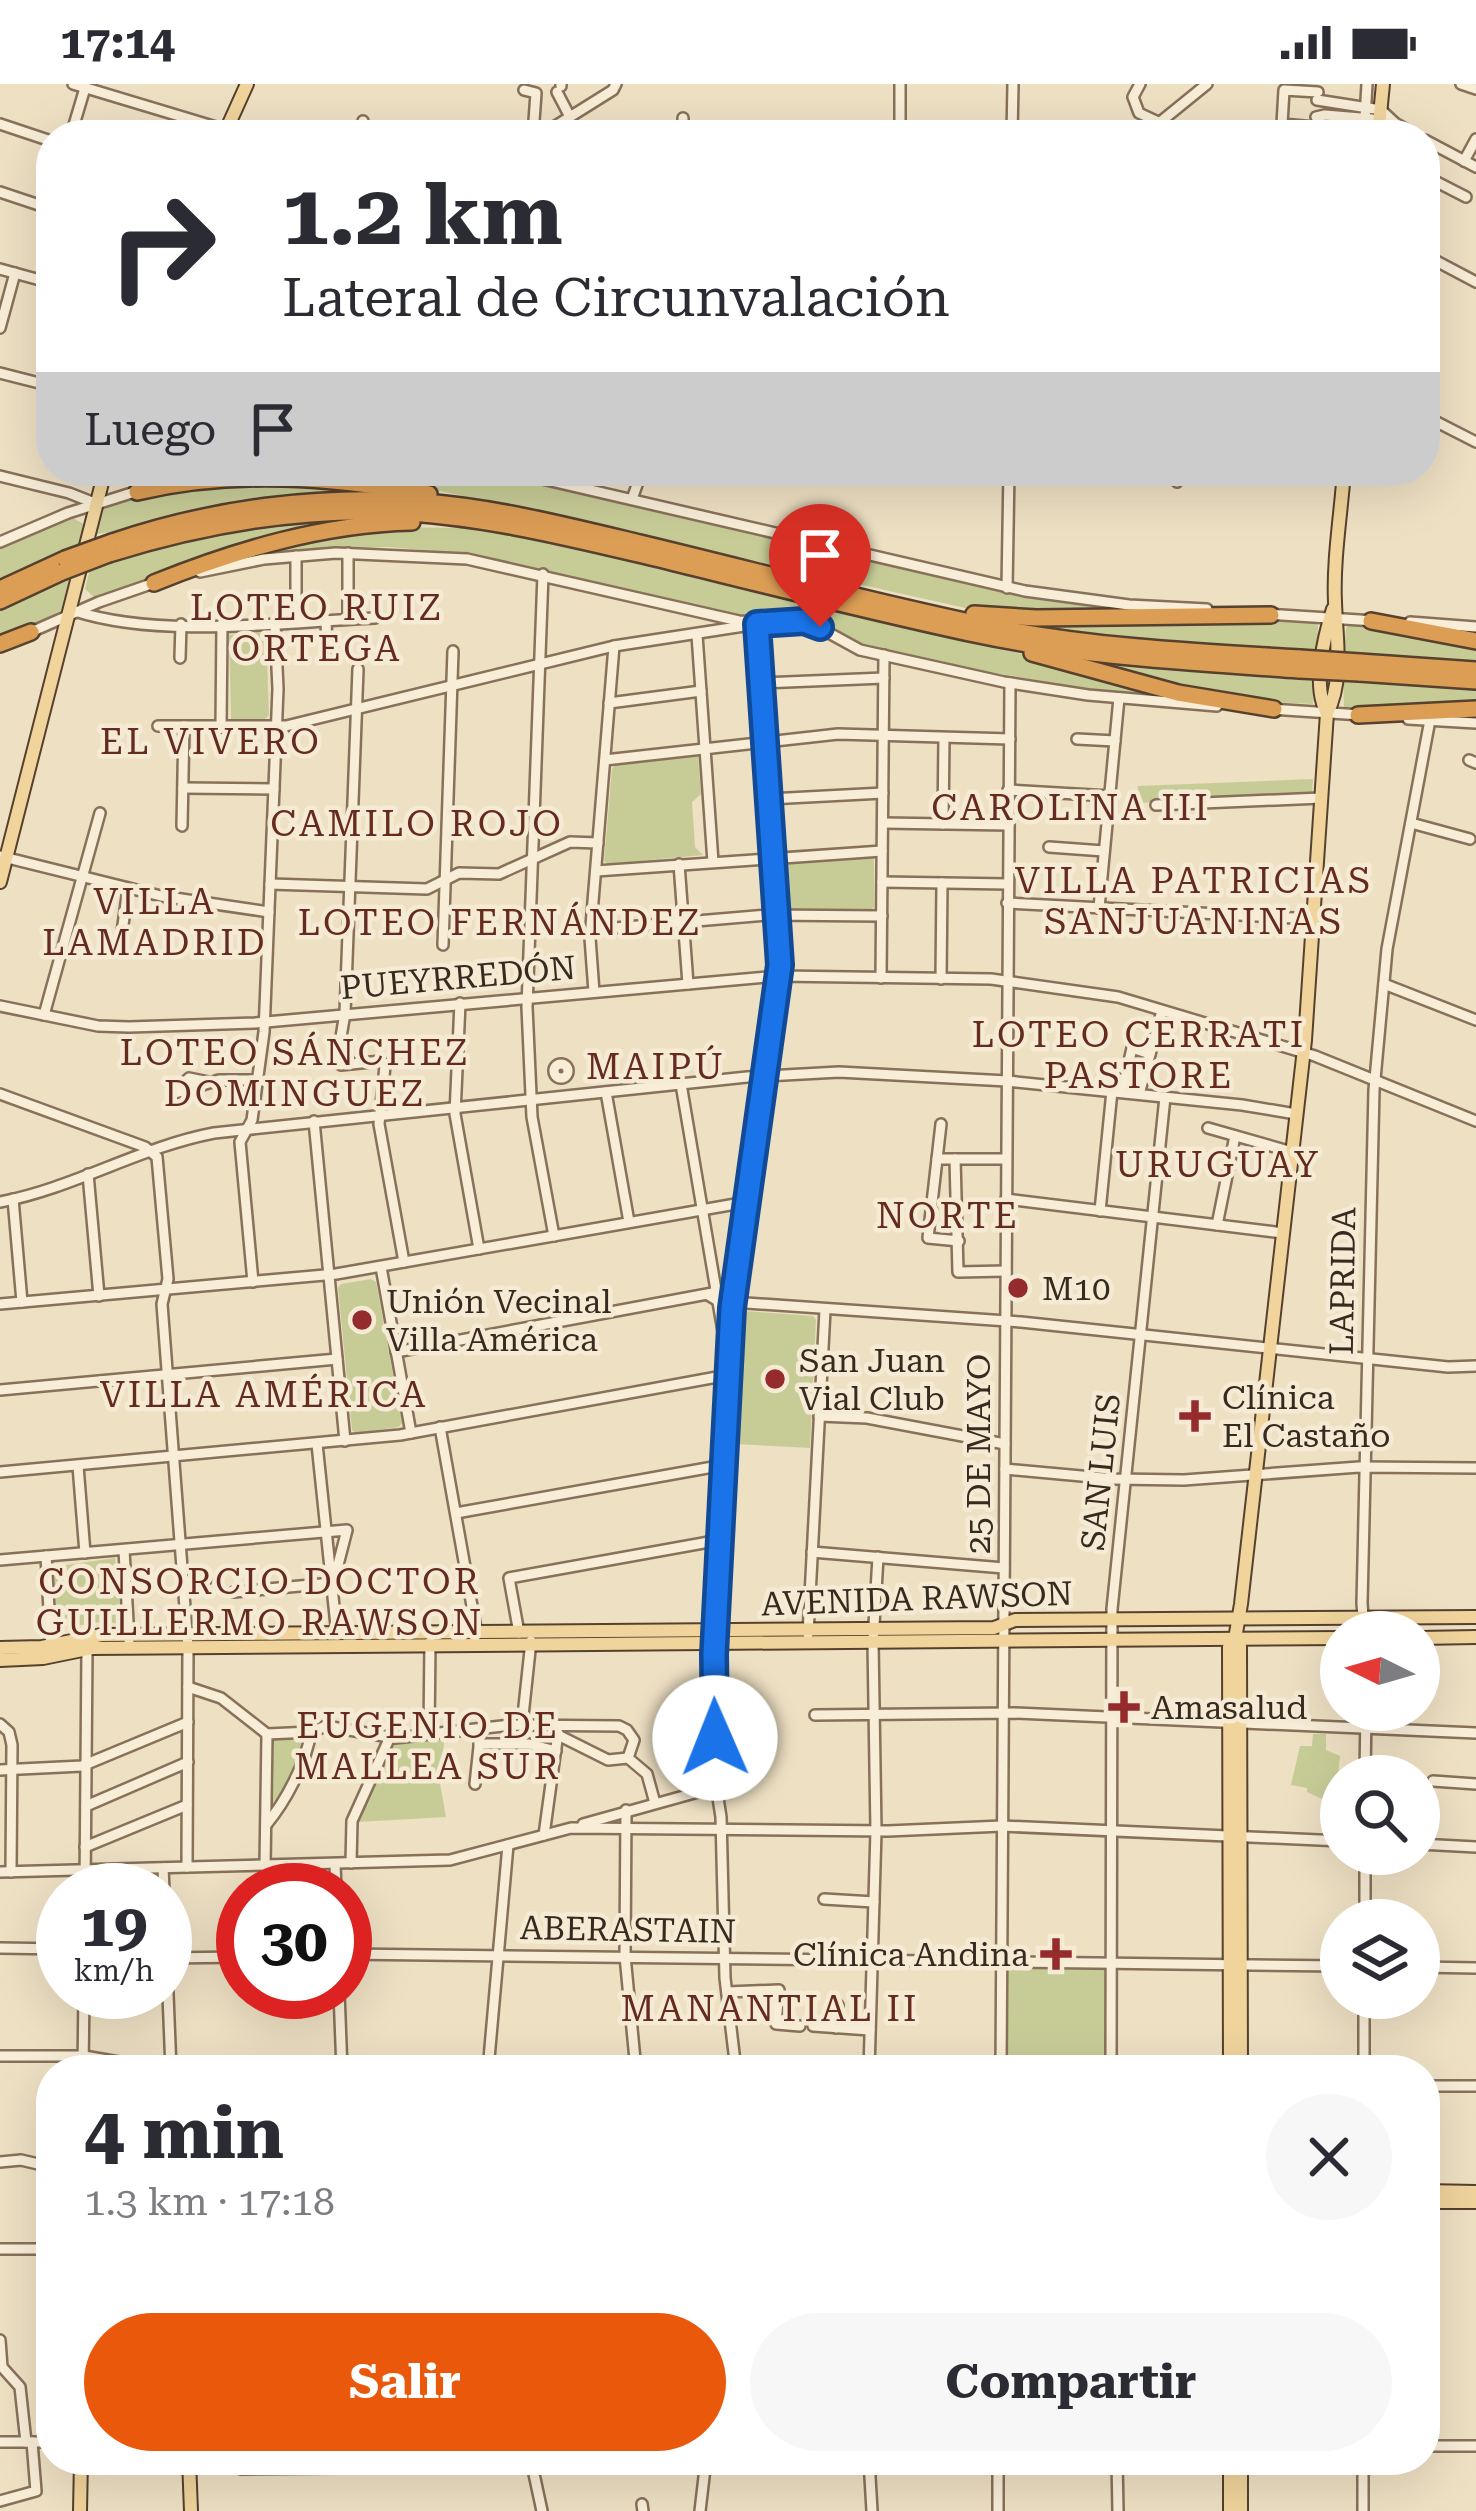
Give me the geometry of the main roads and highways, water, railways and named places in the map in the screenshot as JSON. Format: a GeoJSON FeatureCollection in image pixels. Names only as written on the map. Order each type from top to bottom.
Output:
{"type":"FeatureCollection","features":[{"type":"Feature","properties":{"kind":"highway"},"geometry":{"type":"LineString","coordinates":[[130,493],[166,486]]}},
{"type":"Feature","properties":{"kind":"highway"},"geometry":{"type":"LineString","coordinates":[[364,486],[431,494],[949,628],[1157,688],[1274,709]]}},
{"type":"Feature","properties":{"kind":"highway"},"geometry":{"type":"LineString","coordinates":[[0,589],[209,516],[321,502],[425,502],[994,627],[1088,642],[1300,664]]}},
{"type":"Feature","properties":{"kind":"highway"},"geometry":{"type":"LineString","coordinates":[[154,583],[265,545],[351,526],[535,524]]}},
{"type":"Feature","properties":{"kind":"highway"},"geometry":{"type":"LineString","coordinates":[[0,601],[63,566]]}},
{"type":"Feature","properties":{"kind":"highway"},"geometry":{"type":"LineString","coordinates":[[878,600],[1010,617],[1271,615]]}},
{"type":"Feature","properties":{"kind":"highway"},"geometry":{"type":"LineString","coordinates":[[1371,621],[1476,641]]}},
{"type":"Feature","properties":{"kind":"highway"},"geometry":{"type":"LineString","coordinates":[[0,647],[39,628]]}},
{"type":"Feature","properties":{"kind":"highway"},"geometry":{"type":"LineString","coordinates":[[949,628],[1084,653],[1360,668],[1476,681]]}},
{"type":"Feature","properties":{"kind":"highway"},"geometry":{"type":"LineString","coordinates":[[1360,668],[1476,670]]}},
{"type":"Feature","properties":{"kind":"highway"},"geometry":{"type":"LineString","coordinates":[[1358,715],[1476,709]]}},
{"type":"Feature","properties":{"kind":"main road"},"geometry":{"type":"LineString","coordinates":[[230,120],[247,84]]}},
{"type":"Feature","properties":{"kind":"main road"},"geometry":{"type":"LineString","coordinates":[[1378,120],[1383,84]]}},
{"type":"Feature","properties":{"kind":"main road"},"geometry":{"type":"LineString","coordinates":[[0,882],[3,856],[74,612],[102,486]]}},
{"type":"Feature","properties":{"kind":"main road"},"geometry":{"type":"LineString","coordinates":[[1231,2055],[1235,1723],[1229,1647],[1239,1618],[1303,1053],[1327,713],[1333,702],[1343,486]]}},
{"type":"Feature","properties":{"kind":"main road","name":"AVENIDA RAWSON"},"geometry":{"type":"LineString","coordinates":[[1440,1620],[1476,1617]]}},
{"type":"Feature","properties":{"kind":"main road","name":"AVENIDA RAWSON"},"geometry":{"type":"LineString","coordinates":[[874,1636],[994,1628],[1015,1620],[1239,1618],[1320,1623]]}},
{"type":"Feature","properties":{"kind":"main road","name":"AVENIDA RAWSON"},"geometry":{"type":"LineString","coordinates":[[1,1655],[107,1635],[129,1641]]}},
{"type":"Feature","properties":{"kind":"main road"},"geometry":{"type":"LineString","coordinates":[[1440,1638],[1476,1637]]}},
{"type":"Feature","properties":{"kind":"main road","name":"AVENIDA RAWSON"},"geometry":{"type":"LineString","coordinates":[[1,1655],[33,1660],[129,1641],[1320,1638]]}},
{"type":"Feature","properties":{"kind":"main road"},"geometry":{"type":"LineString","coordinates":[[1235,1964],[1240,2055]]}},
{"type":"Feature","properties":{"kind":"main road"},"geometry":{"type":"LineString","coordinates":[[1440,2191],[1476,2192]]}},
{"type":"Feature","properties":{"kind":"main road"},"geometry":{"type":"LineString","coordinates":[[1440,2202],[1476,2202]]}},
{"type":"Feature","properties":{"kind":"main road"},"geometry":{"type":"LineString","coordinates":[[80,2511],[81,2475]]}},
{"type":"Feature","properties":{"kind":"main road"},"geometry":{"type":"LineString","coordinates":[[190,2475],[191,2511]]}},
{"type":"Feature","properties":{"kind":"main road"},"geometry":{"type":"LineString","coordinates":[[1230,2475],[1230,2511]]}},
{"type":"Feature","properties":{"kind":"main road"},"geometry":{"type":"LineString","coordinates":[[1241,2475],[1241,2511]]}},
{"type":"Feature","properties":{"kind":"place","name":"M10"},"geometry":{"type":"Point","coordinates":[1018,1288]}},
{"type":"Feature","properties":{"kind":"place","name":"Unión Vecinal Villa América"},"geometry":{"type":"Point","coordinates":[362,1320]}},
{"type":"Feature","properties":{"kind":"place","name":"San Juan Vial Club"},"geometry":{"type":"Point","coordinates":[775,1379]}},
{"type":"Feature","properties":{"kind":"place","name":"Clínica El Castaño"},"geometry":{"type":"Point","coordinates":[1195,1416]}},
{"type":"Feature","properties":{"kind":"place","name":"Amasalud"},"geometry":{"type":"Point","coordinates":[1124,1707]}},
{"type":"Feature","properties":{"kind":"place","name":"Clínica Andina"},"geometry":{"type":"Point","coordinates":[1056,1954]}},
{"type":"Feature","properties":{"kind":"district","name":"LOTEO RUIZ ORTEGA"},"geometry":{"type":"Point","coordinates":[317,628]}},
{"type":"Feature","properties":{"kind":"district","name":"EL VIVERO"},"geometry":{"type":"Point","coordinates":[211,741]}},
{"type":"Feature","properties":{"kind":"district","name":"CAROLINA III"},"geometry":{"type":"Point","coordinates":[1071,807]}},
{"type":"Feature","properties":{"kind":"district","name":"CAMILO ROJO"},"geometry":{"type":"Point","coordinates":[417,823]}},
{"type":"Feature","properties":{"kind":"district","name":"VILLA PATRICIAS SANJUANINAS"},"geometry":{"type":"Point","coordinates":[1194,900]}},
{"type":"Feature","properties":{"kind":"district","name":"VILLA LAMADRID"},"geometry":{"type":"Point","coordinates":[155,922]}},
{"type":"Feature","properties":{"kind":"district","name":"LOTEO FERNÁNDEZ"},"geometry":{"type":"Point","coordinates":[500,922]}},
{"type":"Feature","properties":{"kind":"district","name":"LOTEO CERRATI PASTORE"},"geometry":{"type":"Point","coordinates":[1139,1054]}},
{"type":"Feature","properties":{"kind":"district","name":"MAIPÚ"},"geometry":{"type":"Point","coordinates":[656,1066]}},
{"type":"Feature","properties":{"kind":"district","name":"LOTEO SÁNCHEZ DOMINGUEZ"},"geometry":{"type":"Point","coordinates":[295,1072]}},
{"type":"Feature","properties":{"kind":"district","name":"URUGUAY"},"geometry":{"type":"Point","coordinates":[1218,1164]}},
{"type":"Feature","properties":{"kind":"district","name":"NORTE"},"geometry":{"type":"Point","coordinates":[948,1215]}},
{"type":"Feature","properties":{"kind":"district","name":"VILLA AMÉRICA"},"geometry":{"type":"Point","coordinates":[264,1394]}},
{"type":"Feature","properties":{"kind":"district","name":"CONSORCIO DOCTOR GUILLERMO RAWSON"},"geometry":{"type":"Point","coordinates":[260,1602]}},
{"type":"Feature","properties":{"kind":"district","name":"EUGENIO DE MALLEA SUR"},"geometry":{"type":"Point","coordinates":[428,1746]}},
{"type":"Feature","properties":{"kind":"district","name":"MANANTIAL II"},"geometry":{"type":"Point","coordinates":[770,2008]}}]}
